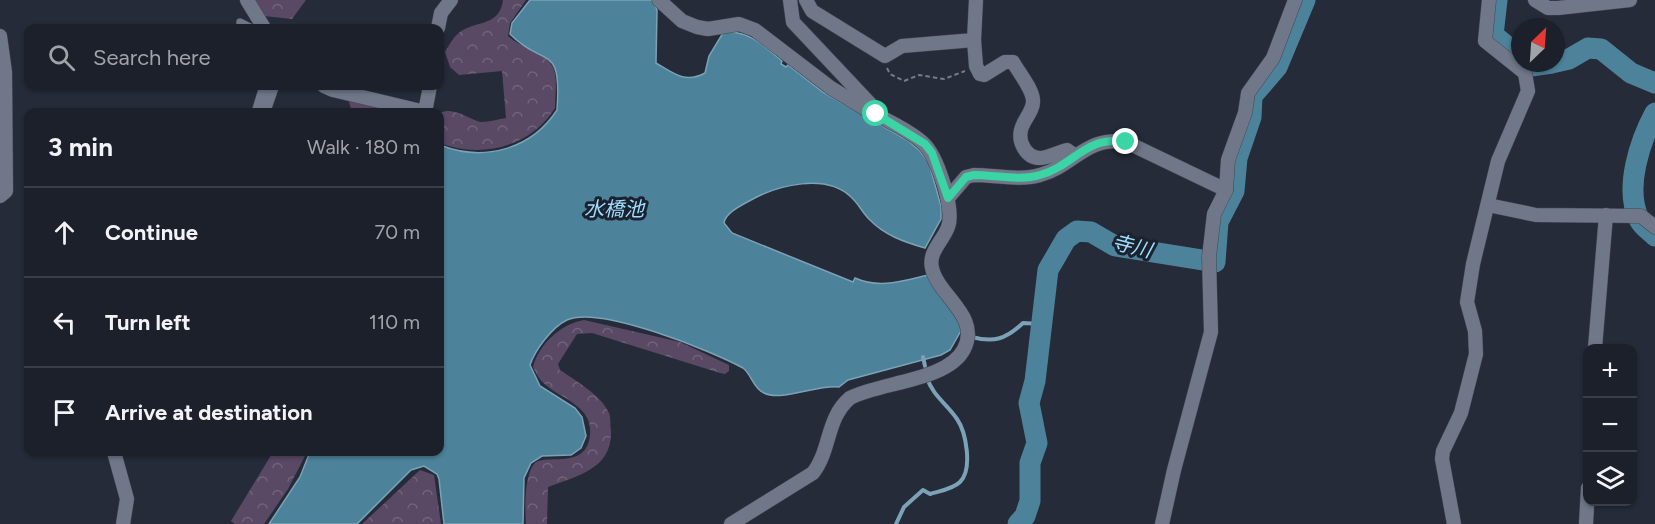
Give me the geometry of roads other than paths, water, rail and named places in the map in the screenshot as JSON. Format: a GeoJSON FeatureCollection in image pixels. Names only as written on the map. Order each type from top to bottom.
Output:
{"type":"FeatureCollection","features":[{"type":"Feature","properties":{"kind":"street"},"geometry":{"type":"LineString","coordinates":[[247,0],[262,24]]}},
{"type":"Feature","properties":{"kind":"street"},"geometry":{"type":"LineString","coordinates":[[439,24],[441,13],[451,0]]}},
{"type":"Feature","properties":{"kind":"street"},"geometry":{"type":"LineString","coordinates":[[659,0],[682,21],[697,27],[708,29],[739,24],[755,30],[831,88],[925,144],[932,153],[951,213],[950,222],[932,255],[932,267],[935,277],[963,314],[965,347],[953,363],[850,398],[837,411],[832,421],[825,452],[813,474],[732,524]]}},
{"type":"Feature","properties":{"kind":"street"},"geometry":{"type":"LineString","coordinates":[[790,0],[793,22],[874,108],[876,114]]}},
{"type":"Feature","properties":{"kind":"street"},"geometry":{"type":"LineString","coordinates":[[806,0],[812,11],[885,56],[902,46],[974,40]]}},
{"type":"Feature","properties":{"kind":"street"},"geometry":{"type":"LineString","coordinates":[[976,0],[974,40],[976,66],[980,74],[984,75],[1005,62],[1013,62],[1033,101],[1021,129],[1020,139],[1024,150],[1040,158],[1067,150],[1074,155]]}},
{"type":"Feature","properties":{"kind":"street"},"geometry":{"type":"LineString","coordinates":[[1162,524],[1211,332],[1209,260],[1214,214],[1226,189],[1228,160],[1245,113],[1248,93],[1273,58],[1295,0]]}},
{"type":"Feature","properties":{"kind":"street"},"geometry":{"type":"LineString","coordinates":[[1454,524],[1442,459],[1443,451],[1461,413],[1476,354],[1475,331],[1467,302],[1473,264],[1498,161],[1528,91],[1525,73],[1485,41],[1489,0]]}},
{"type":"Feature","properties":{"kind":"street"},"geometry":{"type":"LineString","coordinates":[[1536,0],[1548,8],[1630,0]]}},
{"type":"Feature","properties":{"kind":"street"},"geometry":{"type":"LineString","coordinates":[[0,36],[5,72],[6,191],[0,196]]}},
{"type":"Feature","properties":{"kind":"street"},"geometry":{"type":"LineString","coordinates":[[264,108],[271,90]]}},
{"type":"Feature","properties":{"kind":"street"},"geometry":{"type":"LineString","coordinates":[[333,90],[408,108]]}},
{"type":"Feature","properties":{"kind":"street"},"geometry":{"type":"LineString","coordinates":[[426,108],[429,90]]}},
{"type":"Feature","properties":{"kind":"street"},"geometry":{"type":"LineString","coordinates":[[948,198],[966,177],[974,175],[1038,176],[1050,172],[1074,155],[1100,142],[1126,142],[1226,189]]}},
{"type":"Feature","properties":{"kind":"street"},"geometry":{"type":"LineString","coordinates":[[1488,205],[1536,215],[1637,216],[1655,227]]}},
{"type":"Feature","properties":{"kind":"street"},"geometry":{"type":"LineString","coordinates":[[1596,344],[1606,215]]}},
{"type":"Feature","properties":{"kind":"street"},"geometry":{"type":"LineString","coordinates":[[115,456],[127,499],[123,524]]}},
{"type":"Feature","properties":{"kind":"street"},"geometry":{"type":"LineString","coordinates":[[1586,506],[1586,524]]}},
{"type":"Feature","properties":{"kind":"lane"},"geometry":{"type":"LineString","coordinates":[[256,108],[262,90]]}},
{"type":"Feature","properties":{"kind":"water","name":"水橋池"},"geometry":{"type":"Polygon","coordinates":[[[530,0],[653,0],[657,10],[656,63],[668,70],[685,77],[705,73],[709,56],[726,28],[727,32],[743,34],[757,41],[782,61],[781,64],[786,67],[788,65],[823,92],[907,140],[929,163],[941,206],[941,219],[925,248],[888,234],[875,225],[853,199],[841,190],[815,183],[788,186],[762,195],[734,210],[727,216],[724,223],[732,233],[853,282],[855,278],[873,283],[891,283],[928,275],[954,311],[962,329],[950,350],[941,355],[848,380],[839,387],[772,395],[760,391],[743,368],[682,341],[629,324],[604,319],[582,317],[567,320],[561,323],[545,340],[530,365],[540,386],[575,408],[582,417],[586,436],[581,448],[571,455],[542,456],[531,463],[524,478],[523,524],[444,524],[439,479],[437,474],[424,466],[411,470],[357,524],[269,524],[300,477],[308,456],[444,456],[444,146],[473,152],[505,149],[534,135],[557,110],[557,74],[553,65],[548,59],[532,51],[510,34],[512,23],[530,0]]]}},
{"type":"Feature","properties":{"kind":"waterway","name":"寺川"},"geometry":{"type":"LineString","coordinates":[[1018,524],[1025,516],[1030,501],[1030,463],[1037,443],[1029,403],[1035,381],[1048,270],[1066,239],[1077,231],[1091,232],[1115,246],[1215,262],[1218,222],[1234,191],[1237,158],[1251,117],[1252,96],[1277,67],[1305,0]]}},
{"type":"Feature","properties":{"kind":"waterway"},"geometry":{"type":"LineString","coordinates":[[1497,0],[1493,35],[1511,50]]}},
{"type":"Feature","properties":{"kind":"waterway"},"geometry":{"type":"LineString","coordinates":[[1565,60],[1588,48],[1601,49],[1631,73],[1655,83]]}},
{"type":"Feature","properties":{"kind":"waterway"},"geometry":{"type":"LineString","coordinates":[[1655,113],[1639,151],[1633,193],[1639,219],[1655,236]]}},
{"type":"Feature","properties":{"kind":"waterway"},"geometry":{"type":"LineString","coordinates":[[972,337],[987,340],[999,338],[1011,333],[1023,323],[1041,324]]}},
{"type":"Feature","properties":{"kind":"waterway"},"geometry":{"type":"LineString","coordinates":[[923,357],[925,366]]}},
{"type":"Feature","properties":{"kind":"waterway"},"geometry":{"type":"LineString","coordinates":[[896,524],[904,507],[923,490],[930,494],[954,486],[960,482],[966,468],[967,450],[960,425],[936,395],[927,378]]}}]}
